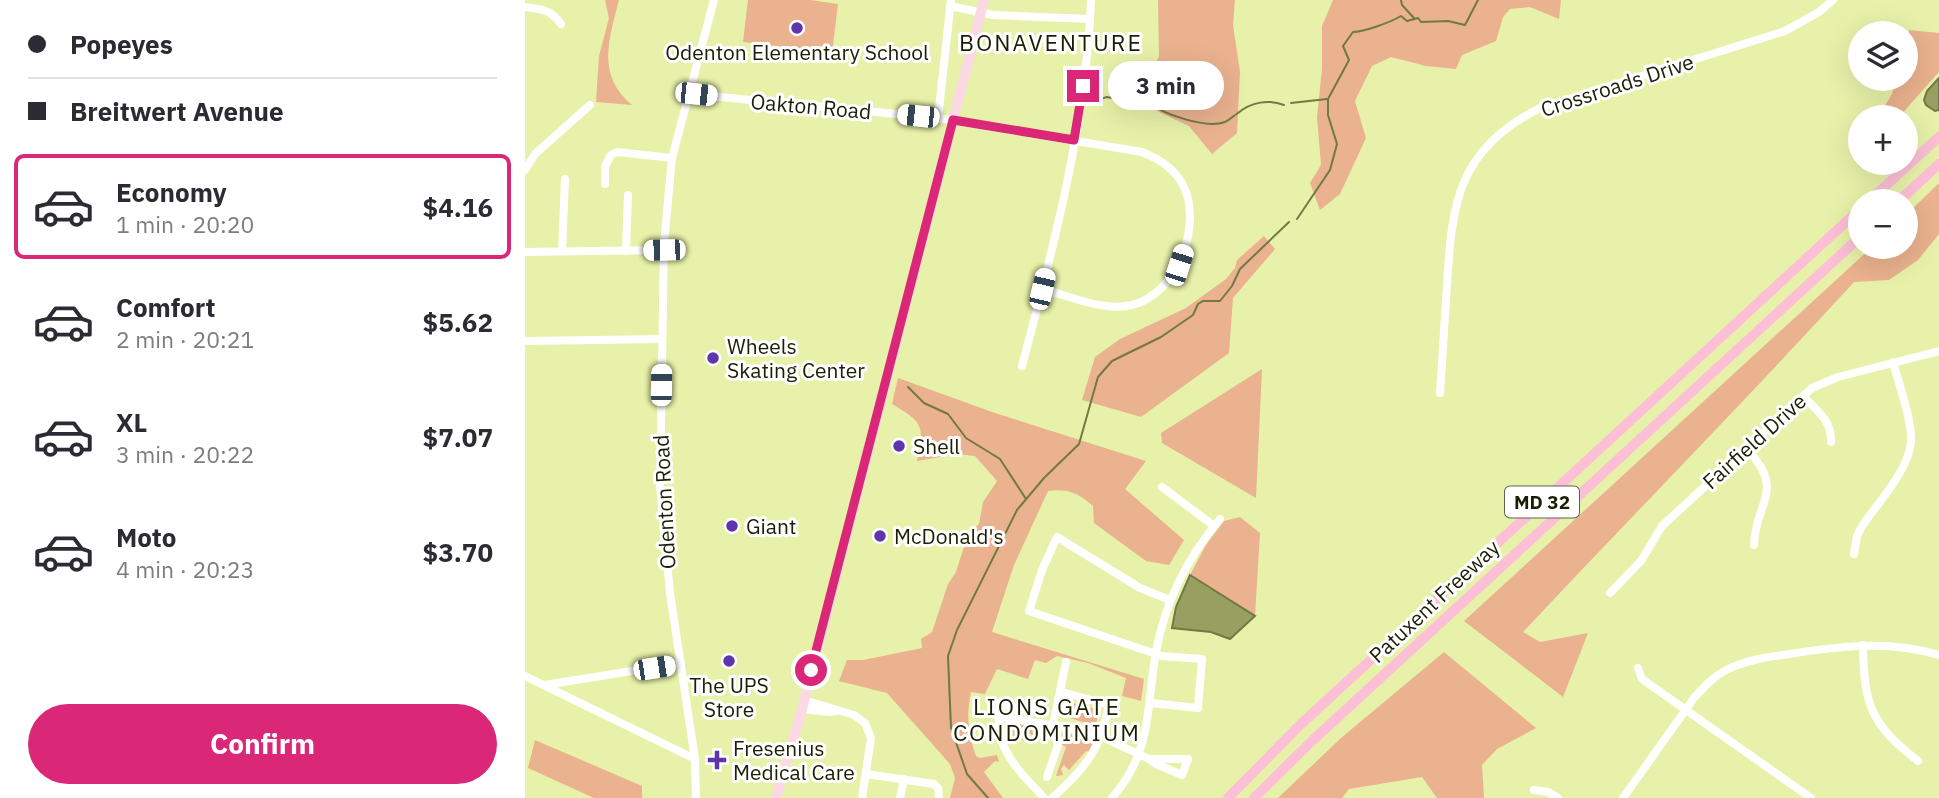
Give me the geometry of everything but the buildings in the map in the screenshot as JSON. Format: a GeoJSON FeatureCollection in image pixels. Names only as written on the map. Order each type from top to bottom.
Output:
{"type":"FeatureCollection","features":[{"type":"Feature","properties":{"kind":"highway"},"geometry":{"type":"LineString","coordinates":[[1882,189],[1939,137]]}},
{"type":"Feature","properties":{"kind":"highway"},"geometry":{"type":"LineString","coordinates":[[1912,189],[1939,164]]}},
{"type":"Feature","properties":{"kind":"highway","name":"Patuxent Freeway"},"geometry":{"type":"LineString","coordinates":[[1228,798],[1300,725],[1848,220]]}},
{"type":"Feature","properties":{"kind":"highway","name":"Patuxent Freeway"},"geometry":{"type":"LineString","coordinates":[[1254,798],[1313,740],[1848,248]]}},
{"type":"Feature","properties":{"kind":"main road"},"geometry":{"type":"LineString","coordinates":[[776,798],[803,704],[984,0]]}},
{"type":"Feature","properties":{"kind":"street","name":"Odenton Road"},"geometry":{"type":"LineString","coordinates":[[696,798],[695,759],[666,556],[660,486],[664,250],[671,158],[714,0]]}},
{"type":"Feature","properties":{"kind":"street"},"geometry":{"type":"LineString","coordinates":[[1022,366],[1060,215],[1087,59],[1091,0]]}},
{"type":"Feature","properties":{"kind":"street","name":"Crossroads Drive"},"geometry":{"type":"LineString","coordinates":[[1440,393],[1452,218],[1464,180],[1486,146],[1509,125],[1540,108],[1785,31],[1819,12],[1833,0]]}},
{"type":"Feature","properties":{"kind":"street"},"geometry":{"type":"LineString","coordinates":[[938,118],[951,3],[981,12],[1090,19]]}},
{"type":"Feature","properties":{"kind":"street"},"geometry":{"type":"LineString","coordinates":[[525,7],[545,9],[561,24]]}},
{"type":"Feature","properties":{"kind":"street","name":"Oakton Road"},"geometry":{"type":"LineString","coordinates":[[689,94],[953,120],[1142,152],[1159,159],[1172,169],[1183,185],[1190,216],[1184,251],[1177,270],[1164,289],[1131,305],[1106,306],[1042,289]]}},
{"type":"Feature","properties":{"kind":"street"},"geometry":{"type":"LineString","coordinates":[[525,170],[535,154],[590,105]]}},
{"type":"Feature","properties":{"kind":"street"},"geometry":{"type":"LineString","coordinates":[[605,184],[605,166],[611,155],[617,152],[671,158]]}},
{"type":"Feature","properties":{"kind":"street"},"geometry":{"type":"LineString","coordinates":[[562,251],[565,180]]}},
{"type":"Feature","properties":{"kind":"street"},"geometry":{"type":"LineString","coordinates":[[626,251],[628,195]]}},
{"type":"Feature","properties":{"kind":"street"},"geometry":{"type":"LineString","coordinates":[[525,252],[664,250]]}},
{"type":"Feature","properties":{"kind":"street"},"geometry":{"type":"LineString","coordinates":[[525,341],[662,339]]}},
{"type":"Feature","properties":{"kind":"street","name":"Fairfield Drive"},"geometry":{"type":"LineString","coordinates":[[1610,593],[1641,561],[1662,526],[1803,396],[1825,381],[1939,351]]}},
{"type":"Feature","properties":{"kind":"street"},"geometry":{"type":"LineString","coordinates":[[1854,554],[1861,526],[1908,457],[1910,428],[1893,362]]}},
{"type":"Feature","properties":{"kind":"street"},"geometry":{"type":"LineString","coordinates":[[1803,396],[1828,422],[1832,430],[1831,442]]}},
{"type":"Feature","properties":{"kind":"street"},"geometry":{"type":"LineString","coordinates":[[1747,448],[1762,467],[1767,487],[1766,499],[1754,530],[1754,545]]}},
{"type":"Feature","properties":{"kind":"street"},"geometry":{"type":"LineString","coordinates":[[1115,797],[1139,753],[1148,726],[1156,654],[1170,600],[1184,570],[1217,522],[1163,487]]}},
{"type":"Feature","properties":{"kind":"street"},"geometry":{"type":"LineString","coordinates":[[1151,703],[1198,708],[1202,659],[1156,654],[1029,611],[1042,570],[1057,537],[1140,589],[1170,600]]}},
{"type":"Feature","properties":{"kind":"street"},"geometry":{"type":"LineString","coordinates":[[1623,798],[1706,684],[1739,664],[1800,652],[1863,645],[1896,646],[1939,655]]}},
{"type":"Feature","properties":{"kind":"street"},"geometry":{"type":"LineString","coordinates":[[1863,645],[1865,687],[1872,710],[1885,733],[1918,761]]}},
{"type":"Feature","properties":{"kind":"street"},"geometry":{"type":"LineString","coordinates":[[1047,777],[1058,745],[1053,725],[1062,692],[1066,662]]}},
{"type":"Feature","properties":{"kind":"street"},"geometry":{"type":"LineString","coordinates":[[545,685],[681,663]]}},
{"type":"Feature","properties":{"kind":"street"},"geometry":{"type":"LineString","coordinates":[[1638,668],[1642,679],[1811,798]]}},
{"type":"Feature","properties":{"kind":"street"},"geometry":{"type":"LineString","coordinates":[[525,676],[695,759]]}},
{"type":"Feature","properties":{"kind":"street"},"geometry":{"type":"LineString","coordinates":[[1052,798],[1084,768],[1102,737],[1109,705],[1062,692]]}},
{"type":"Feature","properties":{"kind":"street"},"geometry":{"type":"LineString","coordinates":[[803,704],[861,718],[868,729],[871,738],[862,798]]}},
{"type":"Feature","properties":{"kind":"street"},"geometry":{"type":"LineString","coordinates":[[1037,711],[1000,705],[997,726],[1007,756],[1044,798]]}},
{"type":"Feature","properties":{"kind":"street"},"geometry":{"type":"LineString","coordinates":[[997,717],[1053,725],[1102,737],[1149,759]]}},
{"type":"Feature","properties":{"kind":"street"},"geometry":{"type":"LineString","coordinates":[[866,774],[934,784],[938,788],[939,798]]}},
{"type":"Feature","properties":{"kind":"street"},"geometry":{"type":"LineString","coordinates":[[900,798],[904,779]]}},
{"type":"Feature","properties":{"kind":"street"},"geometry":{"type":"LineString","coordinates":[[1534,790],[1548,792],[1558,798]]}},
{"type":"Feature","properties":{"kind":"shaded area"},"geometry":{"type":"Polygon","coordinates":[[[605,0],[619,0],[609,42],[609,69],[613,81],[632,105],[596,102],[599,56],[609,18],[605,0]]]}},
{"type":"Feature","properties":{"kind":"shaded area"},"geometry":{"type":"Polygon","coordinates":[[[748,0],[810,0],[838,4],[832,53],[743,42],[748,0]]]}},
{"type":"Feature","properties":{"kind":"shaded area"},"geometry":{"type":"Polygon","coordinates":[[[1158,0],[1235,0],[1233,25],[1240,72],[1237,133],[1212,154],[1189,126],[1159,112],[1137,91],[1159,57],[1158,0]]]}},
{"type":"Feature","properties":{"kind":"shaded area"},"geometry":{"type":"Polygon","coordinates":[[[1333,0],[1561,0],[1559,19],[1530,7],[1510,9],[1503,17],[1496,41],[1462,55],[1456,69],[1426,66],[1391,57],[1372,66],[1355,101],[1366,138],[1340,194],[1320,210],[1310,183],[1321,165],[1317,117],[1322,69],[1322,26],[1333,0]]]}},
{"type":"Feature","properties":{"kind":"shaded area"},"geometry":{"type":"Polygon","coordinates":[[[1918,31],[1939,33],[1939,72],[1910,105],[1885,105],[1893,91],[1918,91],[1918,31]]]}},
{"type":"Feature","properties":{"kind":"shaded area"},"geometry":{"type":"Polygon","coordinates":[[[1939,78],[1939,110],[1935,111],[1926,105],[1924,100],[1927,91],[1939,78]]]}},
{"type":"Feature","properties":{"kind":"shaded area"},"geometry":{"type":"Polygon","coordinates":[[[1939,183],[1939,234],[1918,260],[1889,280],[1854,282],[1523,632],[1540,642],[1588,633],[1563,697],[1464,621],[1859,259],[1918,259],[1918,203],[1939,183]]]}},
{"type":"Feature","properties":{"kind":"shaded area"},"geometry":{"type":"Polygon","coordinates":[[[1264,236],[1275,249],[1233,298],[1229,353],[1141,417],[1082,400],[1095,357],[1120,339],[1186,308],[1226,279],[1235,268],[1237,260],[1264,236]]]}},
{"type":"Feature","properties":{"kind":"shaded area"},"geometry":{"type":"Polygon","coordinates":[[[1262,369],[1256,498],[1162,443],[1161,433],[1262,369]]]}},
{"type":"Feature","properties":{"kind":"shaded area"},"geometry":{"type":"Polygon","coordinates":[[[898,378],[992,412],[1146,461],[1125,489],[1184,540],[1169,565],[1146,561],[1094,523],[1093,506],[1083,498],[1073,492],[1048,491],[1014,565],[992,632],[1144,679],[1141,701],[1122,696],[1126,678],[1088,663],[1057,656],[1046,663],[1035,660],[1028,679],[997,669],[985,694],[971,692],[969,724],[976,756],[980,758],[997,755],[999,762],[995,761],[984,772],[1003,798],[950,798],[955,778],[950,764],[887,693],[839,681],[847,660],[863,660],[922,648],[921,639],[932,632],[968,534],[979,524],[983,502],[997,481],[975,456],[957,454],[917,461],[921,440],[919,426],[892,404],[898,378]]]}},
{"type":"Feature","properties":{"kind":"shaded area"},"geometry":{"type":"Polygon","coordinates":[[[1240,517],[1260,533],[1255,616],[1190,575],[1206,545],[1224,521],[1240,517]]]}},
{"type":"Feature","properties":{"kind":"shaded area"},"geometry":{"type":"Polygon","coordinates":[[[1190,575],[1255,616],[1230,639],[1211,632],[1172,628],[1176,607],[1190,575]]]}},
{"type":"Feature","properties":{"kind":"shaded area"},"geometry":{"type":"Polygon","coordinates":[[[1444,652],[1536,728],[1497,749],[1482,765],[1484,798],[1437,798],[1422,777],[1349,789],[1342,798],[1278,798],[1341,738],[1444,652]]]}},
{"type":"Feature","properties":{"kind":"shaded area"},"geometry":{"type":"Polygon","coordinates":[[[1069,702],[1100,710],[1095,726],[1067,717],[1069,702]]]}},
{"type":"Feature","properties":{"kind":"shaded area"},"geometry":{"type":"Polygon","coordinates":[[[1009,722],[1038,726],[1036,736],[1029,734],[1026,743],[1018,736],[1012,738],[1009,722]]]}},
{"type":"Feature","properties":{"kind":"shaded area"},"geometry":{"type":"Polygon","coordinates":[[[1062,733],[1094,740],[1089,752],[1086,751],[1069,770],[1064,765],[1061,769],[1063,775],[1056,776],[1066,747],[1062,745],[1062,733]]]}},
{"type":"Feature","properties":{"kind":"shaded area"},"geometry":{"type":"Polygon","coordinates":[[[535,740],[642,786],[642,798],[594,798],[528,768],[535,740]]]}},
{"type":"Feature","properties":{"kind":"waterway"},"geometry":{"type":"LineString","coordinates":[[1401,0],[1402,5],[1414,18]]}},
{"type":"Feature","properties":{"kind":"waterway"},"geometry":{"type":"LineString","coordinates":[[1297,219],[1330,170],[1337,144],[1328,115],[1328,99],[1349,60],[1343,46],[1353,32],[1401,16],[1407,21],[1418,18],[1421,22],[1448,21],[1465,25],[1478,0]]}},
{"type":"Feature","properties":{"kind":"waterway"},"geometry":{"type":"LineString","coordinates":[[1087,103],[1107,97],[1136,103],[1148,102],[1163,111],[1207,124],[1227,121],[1254,104],[1272,102],[1284,105]]}},
{"type":"Feature","properties":{"kind":"waterway"},"geometry":{"type":"LineString","coordinates":[[1291,103],[1327,99]]}},
{"type":"Feature","properties":{"kind":"waterway"},"geometry":{"type":"LineString","coordinates":[[988,798],[967,774],[951,728],[948,656],[957,630],[1017,510],[1044,478],[1079,444],[1098,377],[1112,361],[1161,337],[1193,315],[1198,304],[1203,301],[1220,301],[1232,286],[1240,269],[1289,222]]}},
{"type":"Feature","properties":{"kind":"waterway"},"geometry":{"type":"LineString","coordinates":[[908,387],[924,403],[948,414],[966,438],[1000,459],[1026,499]]}},
{"type":"Feature","properties":{"kind":"place","name":"Odenton Elementary School"},"geometry":{"type":"Point","coordinates":[797,28]}},
{"type":"Feature","properties":{"kind":"place","name":"Wheels Skating Center"},"geometry":{"type":"Point","coordinates":[713,358]}},
{"type":"Feature","properties":{"kind":"place","name":"Shell"},"geometry":{"type":"Point","coordinates":[899,446]}},
{"type":"Feature","properties":{"kind":"place","name":"Giant"},"geometry":{"type":"Point","coordinates":[732,526]}},
{"type":"Feature","properties":{"kind":"place","name":"McDonald's"},"geometry":{"type":"Point","coordinates":[880,536]}},
{"type":"Feature","properties":{"kind":"place","name":"The UPS Store"},"geometry":{"type":"Point","coordinates":[729,661]}},
{"type":"Feature","properties":{"kind":"place","name":"Fresenius Medical Care"},"geometry":{"type":"Point","coordinates":[717,760]}},
{"type":"Feature","properties":{"kind":"district","name":"BONAVENTURE"},"geometry":{"type":"Point","coordinates":[1051,42]}},
{"type":"Feature","properties":{"kind":"district","name":"LIONS GATE CONDOMINIUM"},"geometry":{"type":"Point","coordinates":[1047,719]}},
{"type":"Feature","properties":{"kind":"route"},"geometry":{"type":"LineString","coordinates":[[811,670],[953,120],[1074,140],[1083,86]]}}]}
